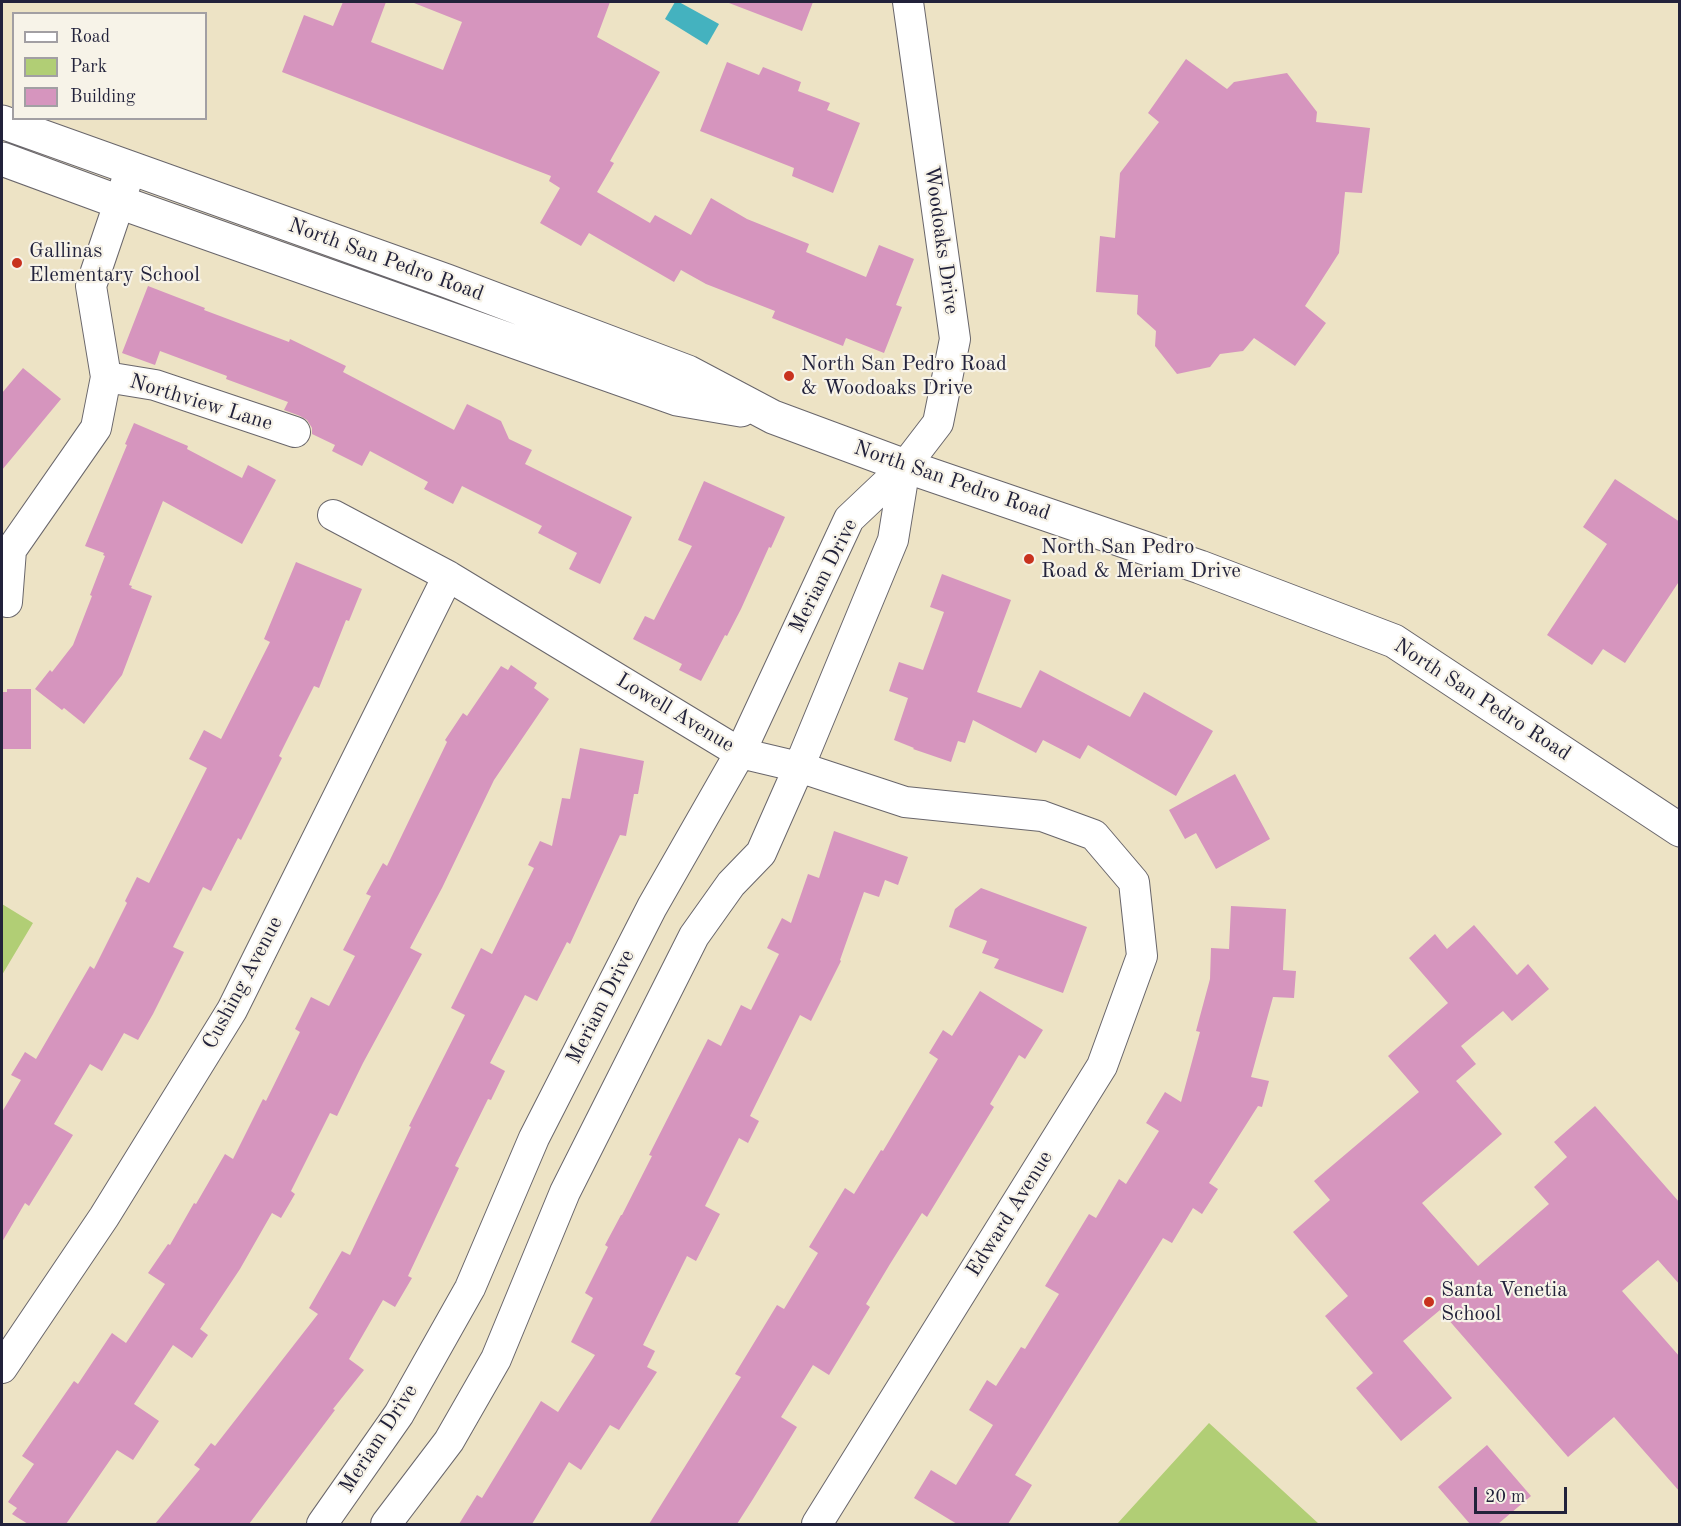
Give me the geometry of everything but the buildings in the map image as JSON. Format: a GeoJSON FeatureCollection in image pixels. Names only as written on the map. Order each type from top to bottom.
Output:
{"type":"FeatureCollection","features":[{"type":"Feature","properties":{"kind":"main road","name":"North San Pedro Road"},"geometry":{"type":"LineString","coordinates":[[2,122],[447,281],[688,372],[763,413],[905,466],[1200,567],[1394,640],[1680,830]]}},
{"type":"Feature","properties":{"kind":"main road","name":"North San Pedro Road"},"geometry":{"type":"LineString","coordinates":[[2,159],[677,399],[763,413]]}},
{"type":"Feature","properties":{"kind":"street","name":"Woodoaks Drive"},"geometry":{"type":"LineString","coordinates":[[905,466],[938,423],[955,339],[908,2]]}},
{"type":"Feature","properties":{"kind":"street"},"geometry":{"type":"LineString","coordinates":[[7,602],[11,550],[96,428],[106,377],[91,286],[131,168]]}},
{"type":"Feature","properties":{"kind":"street","name":"Northview Lane"},"geometry":{"type":"LineString","coordinates":[[106,377],[155,385],[295,432]]}},
{"type":"Feature","properties":{"kind":"street","name":"Meriam Drive"},"geometry":{"type":"LineString","coordinates":[[322,1524],[399,1414],[470,1288],[534,1138],[652,908],[740,753],[849,519],[905,466]]}},
{"type":"Feature","properties":{"kind":"street"},"geometry":{"type":"LineString","coordinates":[[386,1524],[448,1441],[496,1359],[565,1192],[694,936],[730,884],[761,853],[893,540],[905,466]]}},
{"type":"Feature","properties":{"kind":"street","name":"Lowell Avenue"},"geometry":{"type":"LineString","coordinates":[[333,515],[448,576],[740,753],[799,767],[904,802],[1042,816],[1094,835],[1134,882]]}},
{"type":"Feature","properties":{"kind":"street","name":"Cushing Avenue"},"geometry":{"type":"LineString","coordinates":[[2,1368],[104,1217],[232,1010],[448,576]]}},
{"type":"Feature","properties":{"kind":"street","name":"Edward Avenue"},"geometry":{"type":"LineString","coordinates":[[817,1524],[1102,1066],[1142,956],[1134,882]]}},
{"type":"Feature","properties":{"kind":"green space"},"geometry":{"type":"Polygon","coordinates":[[[2,904],[33,923],[2,975],[2,904]]]}},
{"type":"Feature","properties":{"kind":"green space"},"geometry":{"type":"Polygon","coordinates":[[[1209,1423],[1319,1524],[1117,1524],[1209,1423]]]}},
{"type":"Feature","properties":{"kind":"water"},"geometry":{"type":"Polygon","coordinates":[[[675,2],[719,24],[707,45],[665,19],[675,2]]]}},
{"type":"Feature","properties":{"kind":"place","name":"Gallinas Elementary School"},"geometry":{"type":"Point","coordinates":[17,263]}},
{"type":"Feature","properties":{"kind":"place","name":"North San Pedro Road & Woodoaks Drive"},"geometry":{"type":"Point","coordinates":[789,376]}},
{"type":"Feature","properties":{"kind":"place","name":"North San Pedro Road & Meriam Drive"},"geometry":{"type":"Point","coordinates":[1029,559]}},
{"type":"Feature","properties":{"kind":"place","name":"Santa Venetia School"},"geometry":{"type":"Point","coordinates":[1429,1302]}}]}
